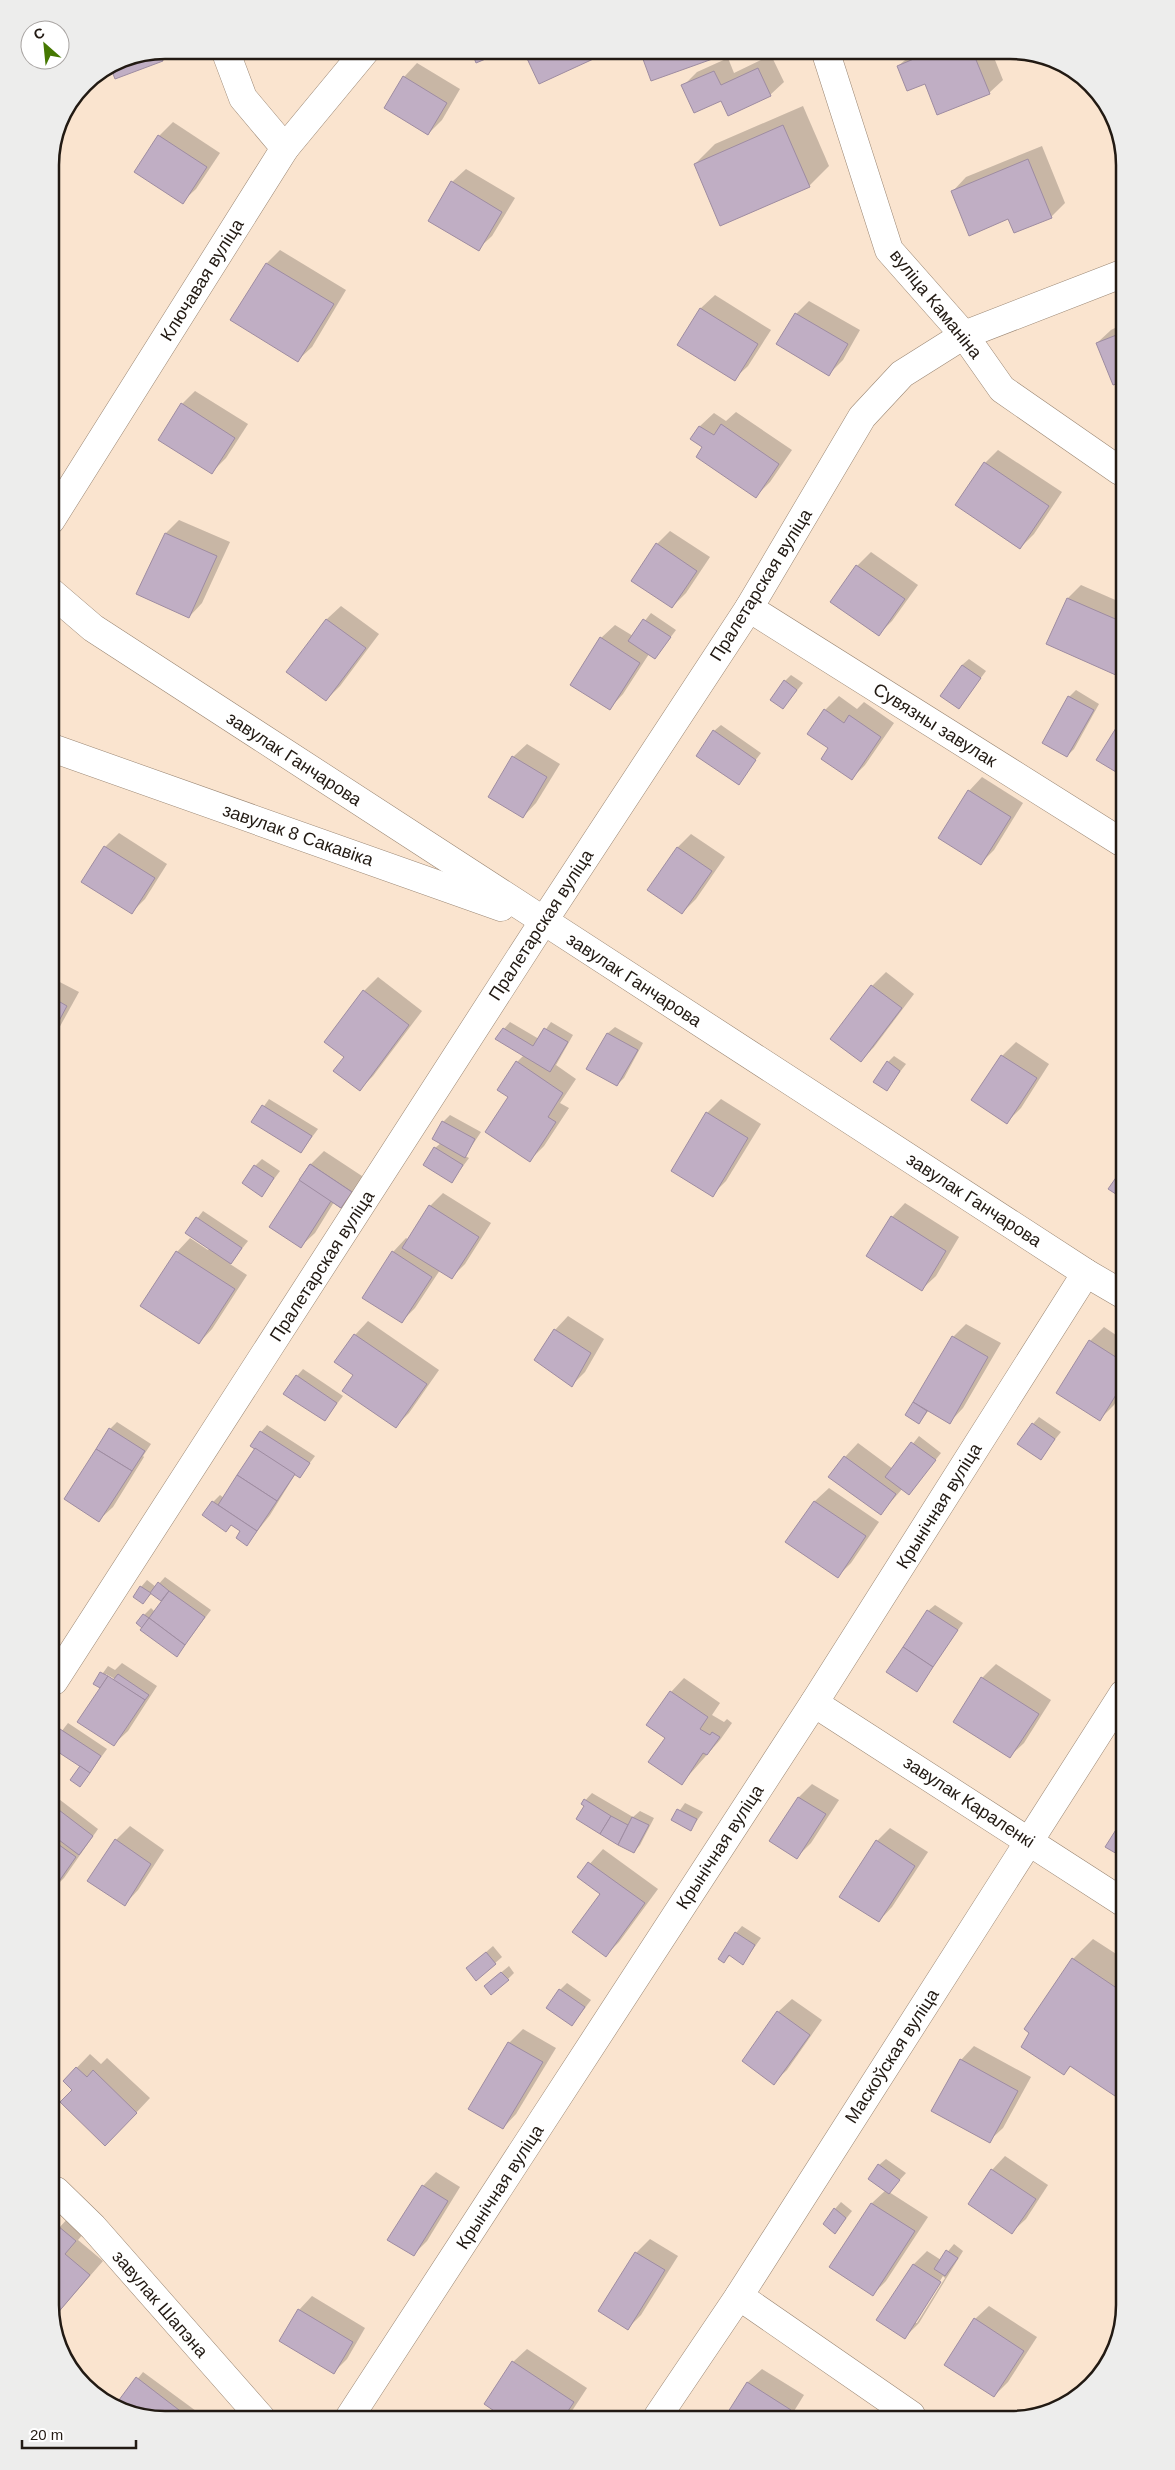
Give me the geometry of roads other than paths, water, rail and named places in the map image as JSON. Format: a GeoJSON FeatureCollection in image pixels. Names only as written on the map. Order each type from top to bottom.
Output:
{"type":"FeatureCollection","features":[{"type":"Feature","properties":{"kind":"street"},"geometry":{"type":"LineString","coordinates":[[228,59],[243,98],[284,148]]}},
{"type":"Feature","properties":{"kind":"street","name":"Ключавая вуліца"},"geometry":{"type":"LineString","coordinates":[[59,507],[284,148],[358,59]]}},
{"type":"Feature","properties":{"kind":"street","name":"вуліца Каманіна"},"geometry":{"type":"LineString","coordinates":[[828,59],[889,250],[964,335],[1002,389],[1116,468]]}},
{"type":"Feature","properties":{"kind":"street","name":"Пралетарская вуліца"},"geometry":{"type":"LineString","coordinates":[[59,1673],[543,922],[748,608],[862,417],[902,374],[964,335],[1116,276]]}},
{"type":"Feature","properties":{"kind":"street","name":"завулак Ганчарова"},"geometry":{"type":"LineString","coordinates":[[59,599],[93,628],[543,922],[1086,1273],[1116,1290]]}},
{"type":"Feature","properties":{"kind":"street","name":"Сувязны завулак"},"geometry":{"type":"LineString","coordinates":[[748,608],[1116,839]]}},
{"type":"Feature","properties":{"kind":"street","name":"завулак 8 Сакавіка"},"geometry":{"type":"LineString","coordinates":[[59,750],[543,922]]}},
{"type":"Feature","properties":{"kind":"street","name":"Крынічная вуліца"},"geometry":{"type":"LineString","coordinates":[[354,2411],[814,1703],[1086,1273]]}},
{"type":"Feature","properties":{"kind":"street","name":"завулак Караленкі"},"geometry":{"type":"LineString","coordinates":[[814,1703],[1116,1898]]}},
{"type":"Feature","properties":{"kind":"street","name":"Маскоўская вуліца"},"geometry":{"type":"LineString","coordinates":[[661,2411],[739,2296],[1116,1705]]}},
{"type":"Feature","properties":{"kind":"street","name":"завулак Шапэна"},"geometry":{"type":"LineString","coordinates":[[59,2194],[93,2227],[255,2411]]}},
{"type":"Feature","properties":{"kind":"street"},"geometry":{"type":"LineString","coordinates":[[739,2296],[905,2411]]}}]}
